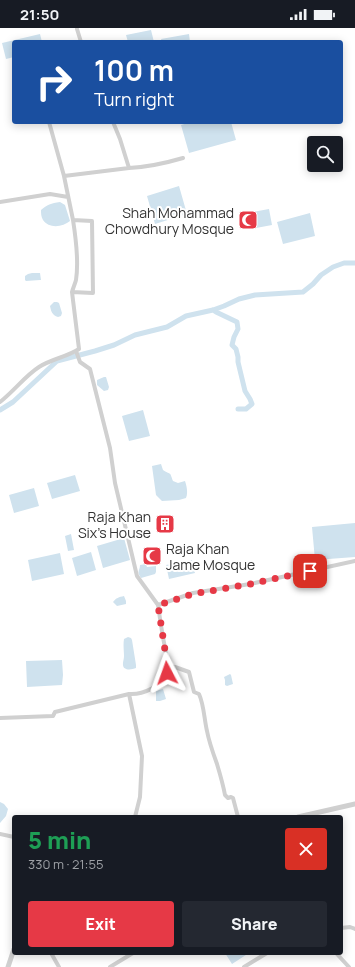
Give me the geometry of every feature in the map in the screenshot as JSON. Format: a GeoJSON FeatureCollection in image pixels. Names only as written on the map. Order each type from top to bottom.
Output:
{"type":"FeatureCollection","features":[{"type":"Feature","properties":{"kind":"street"},"geometry":{"type":"LineString","coordinates":[[77,29],[80,40]]}},
{"type":"Feature","properties":{"kind":"street"},"geometry":{"type":"LineString","coordinates":[[0,402],[40,366],[79,349],[72,292],[76,282],[77,250],[73,220],[64,176],[50,124]]}},
{"type":"Feature","properties":{"kind":"street"},"geometry":{"type":"LineString","coordinates":[[113,124],[130,168]]}},
{"type":"Feature","properties":{"kind":"street"},"geometry":{"type":"LineString","coordinates":[[64,176],[140,168],[183,158]]}},
{"type":"Feature","properties":{"kind":"street"},"geometry":{"type":"LineString","coordinates":[[0,202],[50,194],[68,197]]}},
{"type":"Feature","properties":{"kind":"street"},"geometry":{"type":"LineString","coordinates":[[72,292],[93,293],[92,221],[73,220]]}},
{"type":"Feature","properties":{"kind":"street"},"geometry":{"type":"LineString","coordinates":[[0,718],[53,716],[55,712],[130,694],[136,694],[147,691],[156,686],[167,673],[158,605],[137,576],[115,483],[110,448],[90,369],[80,362],[76,351]]}},
{"type":"Feature","properties":{"kind":"street"},"geometry":{"type":"LineString","coordinates":[[158,605],[193,594],[250,584],[355,561]]}},
{"type":"Feature","properties":{"kind":"street"},"geometry":{"type":"LineString","coordinates":[[167,666],[189,672],[194,692],[199,694],[204,710],[206,729],[226,794],[228,798],[233,798],[237,815]]}},
{"type":"Feature","properties":{"kind":"street"},"geometry":{"type":"LineString","coordinates":[[130,694],[142,756],[140,797],[136,815]]}},
{"type":"Feature","properties":{"kind":"street"},"geometry":{"type":"LineString","coordinates":[[307,815],[355,804]]}},
{"type":"Feature","properties":{"kind":"street"},"geometry":{"type":"LineString","coordinates":[[0,834],[12,837]]}},
{"type":"Feature","properties":{"kind":"street"},"geometry":{"type":"LineString","coordinates":[[343,928],[350,927],[355,929]]}},
{"type":"Feature","properties":{"kind":"street"},"geometry":{"type":"LineString","coordinates":[[8,967],[12,955]]}},
{"type":"Feature","properties":{"kind":"street"},"geometry":{"type":"LineString","coordinates":[[52,955],[59,967]]}},
{"type":"Feature","properties":{"kind":"street"},"geometry":{"type":"LineString","coordinates":[[110,967],[130,955]]}},
{"type":"Feature","properties":{"kind":"street"},"geometry":{"type":"LineString","coordinates":[[244,967],[264,955]]}},
{"type":"Feature","properties":{"kind":"street"},"geometry":{"type":"LineString","coordinates":[[338,955],[349,967]]}},
{"type":"Feature","properties":{"kind":"water"},"geometry":{"type":"Polygon","coordinates":[[[151,30],[154,40],[127,40],[126,35],[151,30]]]}},
{"type":"Feature","properties":{"kind":"water"},"geometry":{"type":"Polygon","coordinates":[[[40,34],[42,40],[15,40],[40,34]]]}},
{"type":"Feature","properties":{"kind":"water"},"geometry":{"type":"Polygon","coordinates":[[[189,34],[190,40],[161,40],[189,34]]]}},
{"type":"Feature","properties":{"kind":"water"},"geometry":{"type":"Polygon","coordinates":[[[12,41],[12,58],[6,59],[2,43],[12,41]]]}},
{"type":"Feature","properties":{"kind":"water"},"geometry":{"type":"Polygon","coordinates":[[[232,124],[236,140],[189,153],[181,125],[232,124]]]}},
{"type":"Feature","properties":{"kind":"water"},"geometry":{"type":"Polygon","coordinates":[[[179,186],[187,214],[155,224],[147,196],[179,186]]]}},
{"type":"Feature","properties":{"kind":"water"},"geometry":{"type":"Polygon","coordinates":[[[60,202],[65,205],[70,221],[60,226],[49,225],[42,219],[41,210],[49,204],[60,202]]]}},
{"type":"Feature","properties":{"kind":"water"},"geometry":{"type":"Polygon","coordinates":[[[269,209],[272,225],[256,228],[253,212],[269,209]]]}},
{"type":"Feature","properties":{"kind":"water"},"geometry":{"type":"Polygon","coordinates":[[[310,213],[315,236],[283,244],[277,222],[310,213]]]}},
{"type":"Feature","properties":{"kind":"water"},"geometry":{"type":"Polygon","coordinates":[[[32,273],[40,273],[41,280],[26,281],[25,276],[32,273]]]}},
{"type":"Feature","properties":{"kind":"water"},"geometry":{"type":"Polygon","coordinates":[[[54,302],[59,303],[62,313],[61,316],[58,317],[52,313],[50,306],[54,302]]]}},
{"type":"Feature","properties":{"kind":"water"},"geometry":{"type":"Polygon","coordinates":[[[106,377],[109,387],[108,390],[104,391],[97,385],[97,380],[106,377]]]}},
{"type":"Feature","properties":{"kind":"water"},"geometry":{"type":"Polygon","coordinates":[[[143,410],[150,436],[129,441],[122,416],[143,410]]]}},
{"type":"Feature","properties":{"kind":"water"},"geometry":{"type":"Polygon","coordinates":[[[161,464],[163,470],[171,475],[173,481],[178,483],[185,481],[187,490],[186,498],[162,501],[156,495],[152,466],[161,464]]]}},
{"type":"Feature","properties":{"kind":"water"},"geometry":{"type":"Polygon","coordinates":[[[75,475],[80,491],[52,499],[47,483],[75,475]]]}},
{"type":"Feature","properties":{"kind":"water"},"geometry":{"type":"Polygon","coordinates":[[[34,488],[39,506],[14,513],[9,495],[34,488]]]}},
{"type":"Feature","properties":{"kind":"water"},"geometry":{"type":"Polygon","coordinates":[[[355,523],[355,557],[315,560],[312,527],[355,523]]]}},
{"type":"Feature","properties":{"kind":"water"},"geometry":{"type":"Polygon","coordinates":[[[71,534],[74,550],[68,551],[65,536],[71,534]]]}},
{"type":"Feature","properties":{"kind":"water"},"geometry":{"type":"Polygon","coordinates":[[[124,538],[130,560],[103,568],[97,546],[124,538]]]}},
{"type":"Feature","properties":{"kind":"water"},"geometry":{"type":"Polygon","coordinates":[[[91,552],[96,570],[77,576],[72,558],[91,552]]]}},
{"type":"Feature","properties":{"kind":"water"},"geometry":{"type":"Polygon","coordinates":[[[60,553],[64,574],[32,581],[28,560],[60,553]]]}},
{"type":"Feature","properties":{"kind":"water"},"geometry":{"type":"Polygon","coordinates":[[[192,560],[195,573],[169,579],[166,565],[192,560]]]}},
{"type":"Feature","properties":{"kind":"water"},"geometry":{"type":"Polygon","coordinates":[[[146,564],[147,567],[156,566],[156,572],[155,574],[141,578],[138,572],[140,565],[146,564]]]}},
{"type":"Feature","properties":{"kind":"water"},"geometry":{"type":"Polygon","coordinates":[[[124,596],[126,604],[117,606],[113,602],[118,598],[124,596]]]}},
{"type":"Feature","properties":{"kind":"water"},"geometry":{"type":"Polygon","coordinates":[[[128,637],[132,640],[136,668],[125,669],[123,666],[124,639],[128,637]]]}},
{"type":"Feature","properties":{"kind":"water"},"geometry":{"type":"Polygon","coordinates":[[[62,660],[62,685],[27,687],[26,661],[62,660]]]}},
{"type":"Feature","properties":{"kind":"water"},"geometry":{"type":"Polygon","coordinates":[[[230,674],[233,684],[227,686],[225,685],[224,677],[230,674]]]}},
{"type":"Feature","properties":{"kind":"water"},"geometry":{"type":"Polygon","coordinates":[[[163,689],[166,699],[156,701],[156,691],[163,689]]]}},
{"type":"Feature","properties":{"kind":"water"},"geometry":{"type":"Polygon","coordinates":[[[0,802],[8,809],[6,816],[0,823],[0,802]]]}},
{"type":"Feature","properties":{"kind":"water"},"geometry":{"type":"Polygon","coordinates":[[[226,955],[246,955],[232,964],[226,955]]]}},
{"type":"Feature","properties":{"kind":"waterway"},"geometry":{"type":"LineString","coordinates":[[0,410],[13,402],[57,361],[114,345],[135,335],[167,327],[186,316],[213,310],[239,299],[255,295],[303,292],[321,275],[333,267],[344,263],[355,263]]}},
{"type":"Feature","properties":{"kind":"waterway"},"geometry":{"type":"LineString","coordinates":[[213,310],[237,322],[238,329],[232,345],[236,349],[245,391],[252,404],[246,409],[238,409]]}},
{"type":"Feature","properties":{"kind":"place","name":"Shah Mohammad Chowdhury Mosque"},"geometry":{"type":"Point","coordinates":[248,220]}},
{"type":"Feature","properties":{"kind":"place","name":"Raja Khan Six's House"},"geometry":{"type":"Point","coordinates":[165,524]}},
{"type":"Feature","properties":{"kind":"place","name":"Raja Khan Jame Mosque"},"geometry":{"type":"Point","coordinates":[152,556]}},
{"type":"Feature","properties":{"kind":"route"},"geometry":{"type":"LineString","coordinates":[[167,673],[167,663],[158,605],[193,594],[310,571]]}}]}
